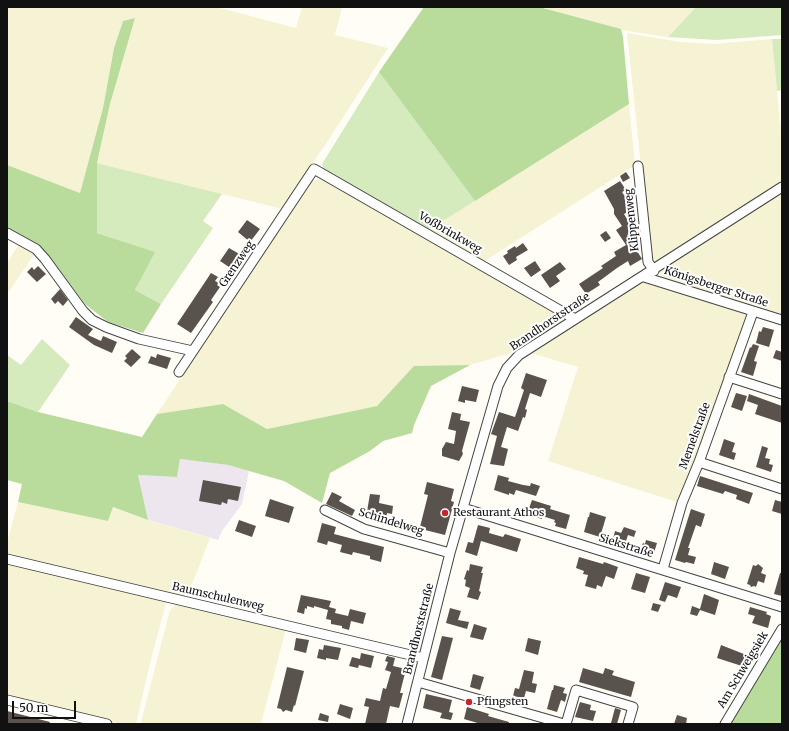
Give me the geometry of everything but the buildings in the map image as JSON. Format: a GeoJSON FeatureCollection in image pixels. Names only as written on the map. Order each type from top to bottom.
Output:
{"type":"FeatureCollection","features":[{"type":"Feature","properties":{"kind":"street","name":"Klippenweg"},"geometry":{"type":"LineString","coordinates":[[638,166],[648,262],[654,270]]}},
{"type":"Feature","properties":{"kind":"street","name":"Voßbrinkweg"},"geometry":{"type":"LineString","coordinates":[[314,169],[574,319]]}},
{"type":"Feature","properties":{"kind":"street","name":"Grenzweg"},"geometry":{"type":"LineString","coordinates":[[179,372],[314,169]]}},
{"type":"Feature","properties":{"kind":"street","name":"Brandhorststraße"},"geometry":{"type":"LineString","coordinates":[[407,724],[450,553],[498,386],[507,368],[520,355],[574,319],[644,277],[782,187]]}},
{"type":"Feature","properties":{"kind":"street"},"geometry":{"type":"LineString","coordinates":[[7,233],[36,249],[83,311],[92,320],[106,327],[139,338],[193,351]]}},
{"type":"Feature","properties":{"kind":"street","name":"Königsberger Straße"},"geometry":{"type":"LineString","coordinates":[[644,277],[782,320]]}},
{"type":"Feature","properties":{"kind":"street","name":"Memelstraße"},"geometry":{"type":"LineString","coordinates":[[662,569],[682,503],[699,462],[753,312]]}},
{"type":"Feature","properties":{"kind":"street"},"geometry":{"type":"LineString","coordinates":[[729,377],[782,394]]}},
{"type":"Feature","properties":{"kind":"street"},"geometry":{"type":"LineString","coordinates":[[699,462],[782,489]]}},
{"type":"Feature","properties":{"kind":"street","name":"Siekstraße"},"geometry":{"type":"LineString","coordinates":[[463,508],[782,607]]}},
{"type":"Feature","properties":{"kind":"street","name":"Schindelweg"},"geometry":{"type":"LineString","coordinates":[[326,510],[364,529],[450,553]]}},
{"type":"Feature","properties":{"kind":"street","name":"Baumschulenweg"},"geometry":{"type":"LineString","coordinates":[[7,559],[423,658]]}},
{"type":"Feature","properties":{"kind":"street","name":"Am Schweigsiek"},"geometry":{"type":"LineString","coordinates":[[725,724],[782,629]]}},
{"type":"Feature","properties":{"kind":"street"},"geometry":{"type":"LineString","coordinates":[[418,682],[565,724],[576,690],[633,707],[628,724]]}},
{"type":"Feature","properties":{"kind":"street"},"geometry":{"type":"LineString","coordinates":[[7,700],[107,724]]}},
{"type":"Feature","properties":{"kind":"shaded area"},"geometry":{"type":"Polygon","coordinates":[[[7,7],[216,7],[296,28],[302,7],[342,7],[335,35],[388,48],[282,209],[97,163],[110,104],[135,18],[123,21],[114,48],[103,108],[80,193],[7,165],[7,7]]]}},
{"type":"Feature","properties":{"kind":"shaded area"},"geometry":{"type":"Polygon","coordinates":[[[548,7],[696,7],[668,37],[627,31],[546,9],[548,7]]]}},
{"type":"Feature","properties":{"kind":"shaded area"},"geometry":{"type":"Polygon","coordinates":[[[627,33],[680,42],[714,44],[772,39],[782,143],[782,181],[654,263],[651,261],[627,33]]]}},
{"type":"Feature","properties":{"kind":"shaded area"},"geometry":{"type":"Polygon","coordinates":[[[629,104],[635,165],[483,262],[428,230],[629,104]]]}},
{"type":"Feature","properties":{"kind":"shaded area"},"geometry":{"type":"Polygon","coordinates":[[[321,178],[558,313],[561,318],[561,322],[514,352],[470,365],[414,367],[377,406],[267,429],[223,404],[157,414],[310,182],[321,178]]]}},
{"type":"Feature","properties":{"kind":"shaded area"},"geometry":{"type":"Polygon","coordinates":[[[782,192],[782,316],[664,281],[659,272],[782,192]]]}},
{"type":"Feature","properties":{"kind":"shaded area"},"geometry":{"type":"Polygon","coordinates":[[[19,244],[35,253],[7,294],[7,263],[19,244]]]}},
{"type":"Feature","properties":{"kind":"shaded area"},"geometry":{"type":"Polygon","coordinates":[[[640,282],[649,282],[738,310],[747,317],[680,503],[548,461],[578,367],[531,353],[640,282]]]}},
{"type":"Feature","properties":{"kind":"shaded area"},"geometry":{"type":"Polygon","coordinates":[[[180,459],[228,465],[249,471],[242,504],[222,531],[218,540],[148,520],[138,475],[177,477],[180,459]]]}},
{"type":"Feature","properties":{"kind":"shaded area"},"geometry":{"type":"Polygon","coordinates":[[[18,502],[108,521],[113,507],[148,520],[210,538],[193,582],[183,598],[7,556],[7,543],[18,502]]]}},
{"type":"Feature","properties":{"kind":"shaded area"},"geometry":{"type":"Polygon","coordinates":[[[7,562],[167,599],[136,724],[122,724],[7,695],[7,562]]]}},
{"type":"Feature","properties":{"kind":"shaded area"},"geometry":{"type":"Polygon","coordinates":[[[179,602],[286,629],[261,724],[142,724],[141,722],[170,610],[179,602]]]}},
{"type":"Feature","properties":{"kind":"green space"},"geometry":{"type":"Polygon","coordinates":[[[424,7],[539,7],[621,29],[629,104],[475,201],[379,72],[424,7]]]}},
{"type":"Feature","properties":{"kind":"green space"},"geometry":{"type":"Polygon","coordinates":[[[696,7],[782,7],[782,35],[717,40],[668,37],[696,7]]]}},
{"type":"Feature","properties":{"kind":"green space"},"geometry":{"type":"Polygon","coordinates":[[[135,18],[110,104],[97,163],[97,233],[155,252],[135,290],[161,304],[143,333],[108,322],[85,304],[50,257],[29,241],[7,230],[7,165],[80,193],[103,108],[114,48],[123,21],[135,18]]]}},
{"type":"Feature","properties":{"kind":"green space"},"geometry":{"type":"Polygon","coordinates":[[[772,39],[782,39],[782,90],[777,91],[772,39]]]}},
{"type":"Feature","properties":{"kind":"green space"},"geometry":{"type":"Polygon","coordinates":[[[379,72],[475,201],[428,230],[325,172],[322,164],[379,72]]]}},
{"type":"Feature","properties":{"kind":"green space"},"geometry":{"type":"Polygon","coordinates":[[[97,163],[222,194],[203,221],[213,228],[161,304],[135,290],[154,252],[97,233],[97,163]]]}},
{"type":"Feature","properties":{"kind":"green space"},"geometry":{"type":"Polygon","coordinates":[[[42,339],[70,365],[38,412],[7,401],[7,355],[21,365],[42,339]]]}},
{"type":"Feature","properties":{"kind":"green space"},"geometry":{"type":"Polygon","coordinates":[[[470,365],[431,386],[412,433],[383,441],[370,451],[330,473],[322,503],[284,481],[228,465],[180,459],[177,477],[138,475],[148,520],[113,507],[108,521],[18,502],[22,484],[7,480],[7,401],[38,412],[142,437],[157,414],[223,404],[267,429],[377,406],[414,366],[470,365]]]}},
{"type":"Feature","properties":{"kind":"green space"},"geometry":{"type":"Polygon","coordinates":[[[782,639],[782,724],[730,724],[782,639]]]}},
{"type":"Feature","properties":{"kind":"place","name":"Restaurant Athos"},"geometry":{"type":"Point","coordinates":[445,513]}},
{"type":"Feature","properties":{"kind":"place","name":"Pfingsten"},"geometry":{"type":"Point","coordinates":[469,702]}}]}
